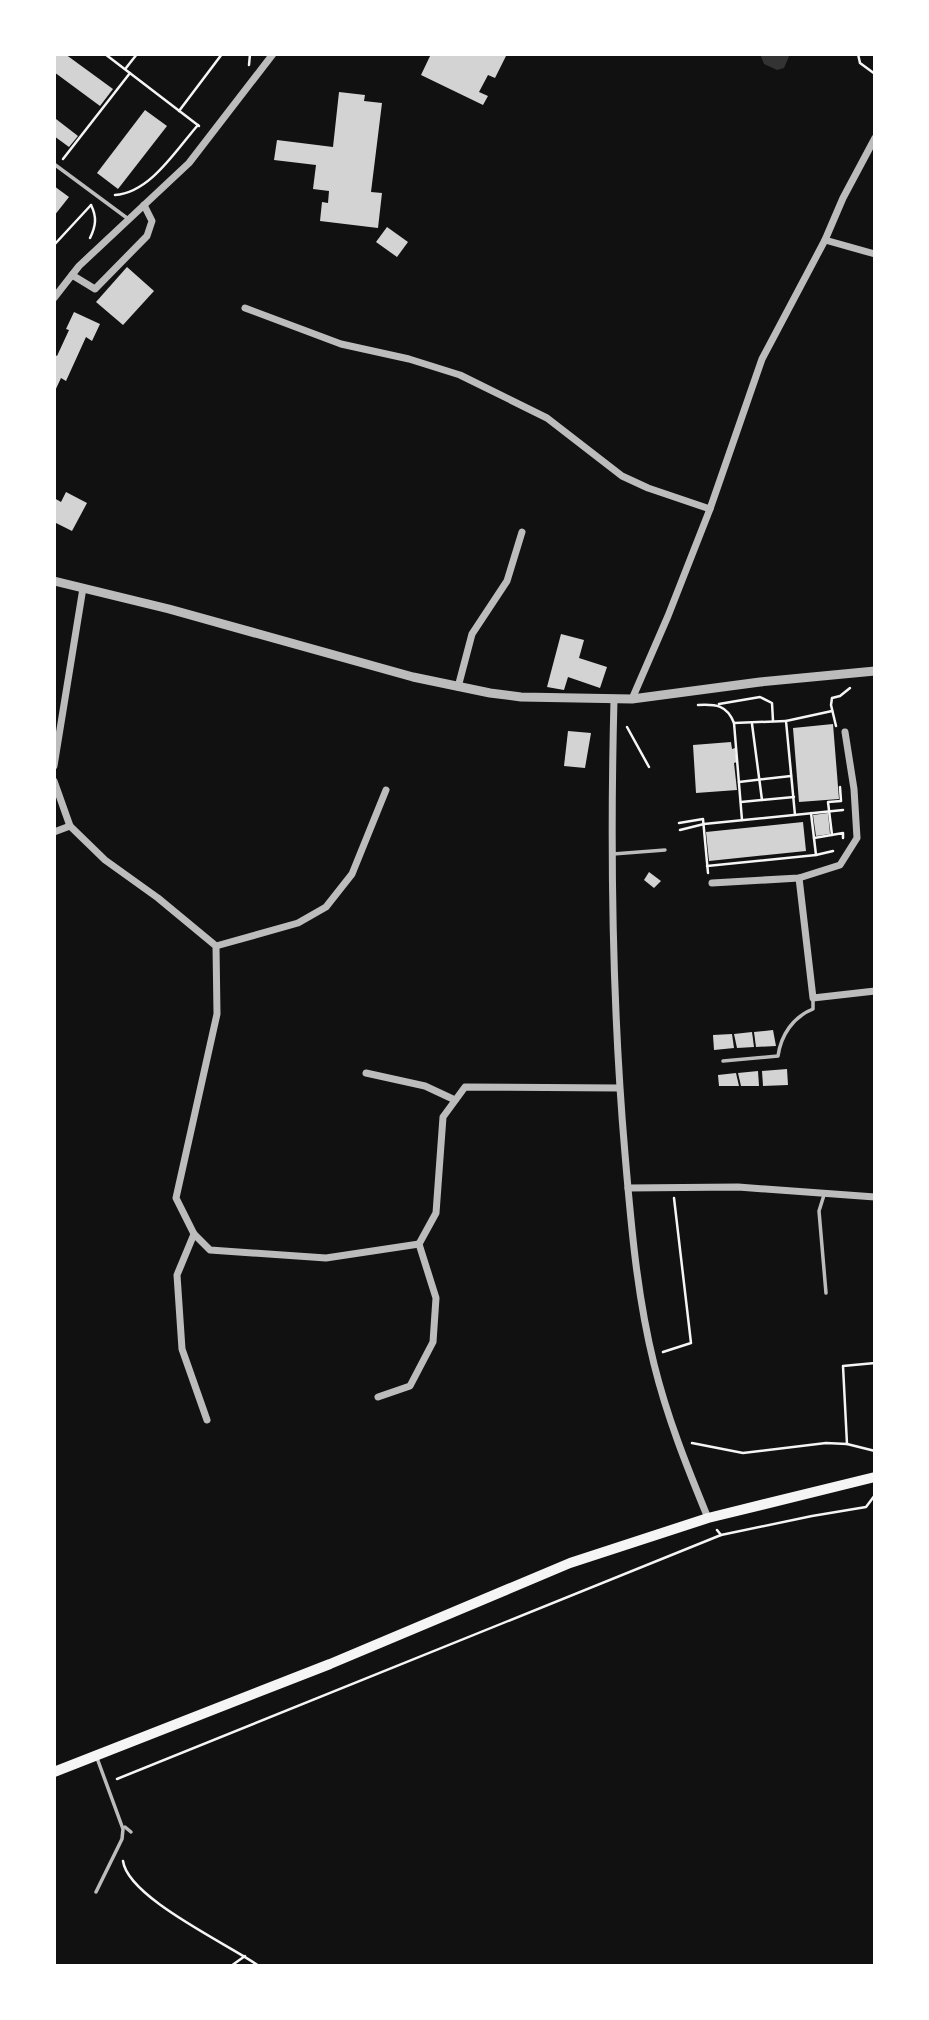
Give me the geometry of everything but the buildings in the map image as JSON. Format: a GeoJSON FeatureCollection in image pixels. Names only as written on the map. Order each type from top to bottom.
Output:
{"type":"FeatureCollection","features":[{"type":"Feature","properties":{"kind":"main road"},"geometry":{"type":"LineString","coordinates":[[54,1772],[330,1664],[570,1563],[709,1518],[875,1477]]}},
{"type":"Feature","properties":{"kind":"street"},"geometry":{"type":"LineString","coordinates":[[54,298],[72,275],[189,163],[272,54]]}},
{"type":"Feature","properties":{"kind":"street"},"geometry":{"type":"LineString","coordinates":[[632,699],[710,509],[762,359],[875,138]]}},
{"type":"Feature","properties":{"kind":"street"},"geometry":{"type":"LineString","coordinates":[[72,275],[95,289],[147,236],[152,221],[144,205]]}},
{"type":"Feature","properties":{"kind":"street"},"geometry":{"type":"LineString","coordinates":[[825,240],[875,254]]}},
{"type":"Feature","properties":{"kind":"street"},"geometry":{"type":"LineString","coordinates":[[245,308],[331,341],[409,359],[460,375],[547,418],[622,476],[710,509]]}},
{"type":"Feature","properties":{"kind":"street"},"geometry":{"type":"LineString","coordinates":[[458,687],[472,634],[507,581],[522,532]]}},
{"type":"Feature","properties":{"kind":"street"},"geometry":{"type":"LineString","coordinates":[[54,581],[458,687],[521,697],[632,699],[875,671]]}},
{"type":"Feature","properties":{"kind":"street"},"geometry":{"type":"LineString","coordinates":[[54,766],[83,588]]}},
{"type":"Feature","properties":{"kind":"street"},"geometry":{"type":"LineString","coordinates":[[614,700],[611,855],[619,1088],[628,1188],[639,1280],[652,1356],[677,1440],[709,1518]]}},
{"type":"Feature","properties":{"kind":"street"},"geometry":{"type":"LineString","coordinates":[[712,883],[799,878],[840,865],[857,838],[845,732]]}},
{"type":"Feature","properties":{"kind":"street"},"geometry":{"type":"LineString","coordinates":[[54,781],[70,826],[105,860],[158,898],[216,946],[217,1014],[176,1198],[194,1234],[210,1250],[326,1258],[419,1244]]}},
{"type":"Feature","properties":{"kind":"street"},"geometry":{"type":"LineString","coordinates":[[216,946],[298,923],[326,907],[352,874],[386,790]]}},
{"type":"Feature","properties":{"kind":"street"},"geometry":{"type":"LineString","coordinates":[[54,832],[70,826]]}},
{"type":"Feature","properties":{"kind":"street"},"geometry":{"type":"LineString","coordinates":[[799,878],[813,998],[875,991]]}},
{"type":"Feature","properties":{"kind":"street"},"geometry":{"type":"LineString","coordinates":[[366,1073],[425,1086],[455,1100]]}},
{"type":"Feature","properties":{"kind":"street"},"geometry":{"type":"LineString","coordinates":[[378,1397],[410,1386],[433,1342],[436,1298],[419,1244],[436,1213],[443,1117],[465,1087],[619,1088]]}},
{"type":"Feature","properties":{"kind":"street"},"geometry":{"type":"LineString","coordinates":[[628,1188],[737,1187],[875,1197]]}},
{"type":"Feature","properties":{"kind":"street"},"geometry":{"type":"LineString","coordinates":[[194,1234],[177,1275],[182,1349],[207,1420]]}},
{"type":"Feature","properties":{"kind":"lane"},"geometry":{"type":"LineString","coordinates":[[56,165],[129,219]]}},
{"type":"Feature","properties":{"kind":"lane"},"geometry":{"type":"LineString","coordinates":[[611,855],[665,850]]}},
{"type":"Feature","properties":{"kind":"lane"},"geometry":{"type":"LineString","coordinates":[[723,1061],[778,1056],[780,1044],[794,1022],[803,1013],[813,1009],[813,998]]}},
{"type":"Feature","properties":{"kind":"lane"},"geometry":{"type":"LineString","coordinates":[[825,1193],[819,1211],[826,1293]]}},
{"type":"Feature","properties":{"kind":"lane"},"geometry":{"type":"LineString","coordinates":[[96,1892],[121,1842],[123,1826],[97,1756]]}},
{"type":"Feature","properties":{"kind":"lane"},"geometry":{"type":"LineString","coordinates":[[123,1826],[131,1832]]}},
{"type":"Feature","properties":{"kind":"path"},"geometry":{"type":"LineString","coordinates":[[104,54],[210,134]]}},
{"type":"Feature","properties":{"kind":"path"},"geometry":{"type":"LineString","coordinates":[[126,69],[137,54]]}},
{"type":"Feature","properties":{"kind":"path"},"geometry":{"type":"LineString","coordinates":[[179,111],[222,54]]}},
{"type":"Feature","properties":{"kind":"path"},"geometry":{"type":"LineString","coordinates":[[858,54],[860,63],[875,74]]}},
{"type":"Feature","properties":{"kind":"path"},"geometry":{"type":"LineString","coordinates":[[56,165],[130,73]]}},
{"type":"Feature","properties":{"kind":"path"},"geometry":{"type":"LineString","coordinates":[[116,196],[131,194],[144,184],[198,125]]}},
{"type":"Feature","properties":{"kind":"path"},"geometry":{"type":"LineString","coordinates":[[54,245],[97,196]]}},
{"type":"Feature","properties":{"kind":"path"},"geometry":{"type":"LineString","coordinates":[[83,247],[96,226],[91,205]]}},
{"type":"Feature","properties":{"kind":"path"},"geometry":{"type":"LineString","coordinates":[[845,732],[837,731],[832,698],[840,696],[855,683],[855,673]]}},
{"type":"Feature","properties":{"kind":"path"},"geometry":{"type":"LineString","coordinates":[[698,705],[760,697],[772,703],[773,721]]}},
{"type":"Feature","properties":{"kind":"path"},"geometry":{"type":"LineString","coordinates":[[718,704],[729,712],[734,723],[742,820]]}},
{"type":"Feature","properties":{"kind":"path"},"geometry":{"type":"LineString","coordinates":[[734,723],[786,721],[832,711]]}},
{"type":"Feature","properties":{"kind":"path"},"geometry":{"type":"LineString","coordinates":[[786,721],[796,815]]}},
{"type":"Feature","properties":{"kind":"path"},"geometry":{"type":"LineString","coordinates":[[752,722],[762,800]]}},
{"type":"Feature","properties":{"kind":"path"},"geometry":{"type":"LineString","coordinates":[[626,724],[649,767]]}},
{"type":"Feature","properties":{"kind":"path"},"geometry":{"type":"LineString","coordinates":[[739,782],[792,776]]}},
{"type":"Feature","properties":{"kind":"path"},"geometry":{"type":"LineString","coordinates":[[741,802],[794,797]]}},
{"type":"Feature","properties":{"kind":"path"},"geometry":{"type":"LineString","coordinates":[[832,835],[828,802],[841,801]]}},
{"type":"Feature","properties":{"kind":"path"},"geometry":{"type":"LineString","coordinates":[[680,830],[704,824],[855,809]]}},
{"type":"Feature","properties":{"kind":"path"},"geometry":{"type":"LineString","coordinates":[[811,813],[816,855]]}},
{"type":"Feature","properties":{"kind":"path"},"geometry":{"type":"LineString","coordinates":[[679,823],[703,819],[709,883],[712,883]]}},
{"type":"Feature","properties":{"kind":"path"},"geometry":{"type":"LineString","coordinates":[[814,838],[843,833],[839,845]]}},
{"type":"Feature","properties":{"kind":"path"},"geometry":{"type":"LineString","coordinates":[[707,866],[816,855],[836,850]]}},
{"type":"Feature","properties":{"kind":"path"},"geometry":{"type":"LineString","coordinates":[[652,1356],[691,1343],[673,1188]]}},
{"type":"Feature","properties":{"kind":"path"},"geometry":{"type":"LineString","coordinates":[[847,1444],[843,1366],[875,1363]]}},
{"type":"Feature","properties":{"kind":"path"},"geometry":{"type":"LineString","coordinates":[[677,1440],[743,1453],[826,1443],[847,1444],[875,1451]]}},
{"type":"Feature","properties":{"kind":"path"},"geometry":{"type":"LineString","coordinates":[[107,1783],[721,1535],[866,1507],[875,1495]]}},
{"type":"Feature","properties":{"kind":"path"},"geometry":{"type":"LineString","coordinates":[[709,1518],[721,1535]]}},
{"type":"Feature","properties":{"kind":"path"},"geometry":{"type":"LineString","coordinates":[[121,1842],[124,1867],[144,1891],[174,1916],[259,1966]]}},
{"type":"Feature","properties":{"kind":"path"},"geometry":{"type":"LineString","coordinates":[[231,1966],[245,1956]]}},
{"type":"Feature","properties":{"kind":"shaded area"},"geometry":{"type":"Polygon","coordinates":[[[760,54],[790,54],[784,68],[777,70],[764,64],[760,54]]]}}]}
